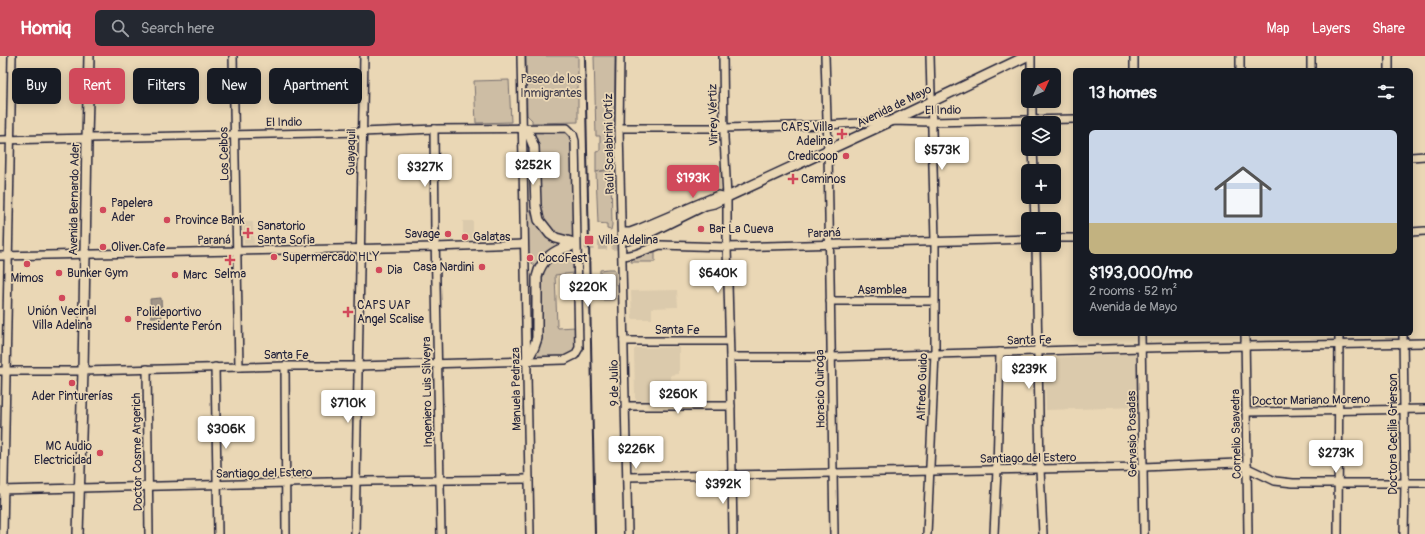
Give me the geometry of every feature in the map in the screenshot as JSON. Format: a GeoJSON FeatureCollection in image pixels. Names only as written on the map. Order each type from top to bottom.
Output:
{"type":"FeatureCollection","features":[{"type":"Feature","properties":{"kind":"main road","name":"Avenida Bernardo Ader"},"geometry":{"type":"LineString","coordinates":[[78,534],[78,488],[86,255],[89,56]]}},
{"type":"Feature","properties":{"kind":"main road","name":"Avenida de Mayo"},"geometry":{"type":"LineString","coordinates":[[625,239],[646,234],[705,205],[714,203],[891,122],[1027,56]]}},
{"type":"Feature","properties":{"kind":"main road"},"geometry":{"type":"LineString","coordinates":[[522,128],[529,134],[534,147],[536,206],[539,220],[550,234],[571,244],[554,252],[547,258],[539,269],[537,277],[537,338],[527,360]]}},
{"type":"Feature","properties":{"kind":"street"},"geometry":{"type":"LineString","coordinates":[[3,534],[3,371],[9,256],[12,56]]}},
{"type":"Feature","properties":{"kind":"street","name":"Los Ceibos"},"geometry":{"type":"LineString","coordinates":[[233,56],[239,366]]}},
{"type":"Feature","properties":{"kind":"street","name":"Guayaquil"},"geometry":{"type":"LineString","coordinates":[[355,534],[364,56]]}},
{"type":"Feature","properties":{"kind":"street","name":"Manuela Pedraza"},"geometry":{"type":"LineString","coordinates":[[521,56],[530,534]]}},
{"type":"Feature","properties":{"kind":"street","name":"Raúl Scalabrini Ortíz"},"geometry":{"type":"LineString","coordinates":[[620,56],[619,128],[625,239]]}},
{"type":"Feature","properties":{"kind":"street","name":"Virrey Vértiz"},"geometry":{"type":"LineString","coordinates":[[723,56],[733,534]]}},
{"type":"Feature","properties":{"kind":"street","name":"Horacio Quiroga"},"geometry":{"type":"LineString","coordinates":[[825,56],[830,243],[834,534]]}},
{"type":"Feature","properties":{"kind":"street","name":"Alfredo Guido"},"geometry":{"type":"LineString","coordinates":[[927,534],[935,353],[930,56]]}},
{"type":"Feature","properties":{"kind":"street"},"geometry":{"type":"LineString","coordinates":[[1031,56],[1031,68]]}},
{"type":"Feature","properties":{"kind":"street"},"geometry":{"type":"LineString","coordinates":[[1134,56],[1134,68]]}},
{"type":"Feature","properties":{"kind":"street"},"geometry":{"type":"LineString","coordinates":[[1240,56],[1240,68]]}},
{"type":"Feature","properties":{"kind":"street"},"geometry":{"type":"LineString","coordinates":[[1311,56],[1311,68]]}},
{"type":"Feature","properties":{"kind":"street"},"geometry":{"type":"LineString","coordinates":[[1389,56],[1389,68]]}},
{"type":"Feature","properties":{"kind":"street","name":"El Indio"},"geometry":{"type":"LineString","coordinates":[[1061,120],[1073,119]]}},
{"type":"Feature","properties":{"kind":"street","name":"El Indio"},"geometry":{"type":"LineString","coordinates":[[619,128],[724,128],[891,122],[1021,121]]}},
{"type":"Feature","properties":{"kind":"street","name":"El Indio"},"geometry":{"type":"LineString","coordinates":[[0,140],[87,139],[434,129],[567,128],[573,134],[575,141],[579,348],[575,355],[571,357]]}},
{"type":"Feature","properties":{"kind":"street","name":"Ingeniero Luis Silveyra"},"geometry":{"type":"LineString","coordinates":[[434,129],[441,534]]}},
{"type":"Feature","properties":{"kind":"street"},"geometry":{"type":"LineString","coordinates":[[1413,157],[1425,156]]}},
{"type":"Feature","properties":{"kind":"street","name":"Avenida de Mayo"},"geometry":{"type":"LineString","coordinates":[[625,239],[630,232],[718,194],[727,197]]}},
{"type":"Feature","properties":{"kind":"street"},"geometry":{"type":"LineString","coordinates":[[1413,232],[1425,231]]}},
{"type":"Feature","properties":{"kind":"street"},"geometry":{"type":"LineString","coordinates":[[1061,238],[1073,238]]}},
{"type":"Feature","properties":{"kind":"street","name":"9 de Julio"},"geometry":{"type":"LineString","coordinates":[[625,239],[623,256],[628,534]]}},
{"type":"Feature","properties":{"kind":"street","name":"Paraná"},"geometry":{"type":"LineString","coordinates":[[623,256],[635,254],[660,245],[726,247],[830,243],[1021,239]]}},
{"type":"Feature","properties":{"kind":"street","name":"Paraná"},"geometry":{"type":"LineString","coordinates":[[0,256],[524,244]]}},
{"type":"Feature","properties":{"kind":"street"},"geometry":{"type":"LineString","coordinates":[[1036,252],[1040,469],[1043,534]]}},
{"type":"Feature","properties":{"kind":"street","name":"Asamblea"},"geometry":{"type":"LineString","coordinates":[[830,301],[934,300]]}},
{"type":"Feature","properties":{"kind":"street","name":"Gervasio Posadas"},"geometry":{"type":"LineString","coordinates":[[1141,336],[1144,534]]}},
{"type":"Feature","properties":{"kind":"street","name":"Cornelio Saavedra"},"geometry":{"type":"LineString","coordinates":[[1245,336],[1248,534]]}},
{"type":"Feature","properties":{"kind":"street"},"geometry":{"type":"LineString","coordinates":[[1338,336],[1338,534]]}},
{"type":"Feature","properties":{"kind":"street","name":"Doctora Cecilia Grierson"},"geometry":{"type":"LineString","coordinates":[[1403,336],[1405,484],[1404,534]]}},
{"type":"Feature","properties":{"kind":"street","name":"Santa Fe"},"geometry":{"type":"LineString","coordinates":[[624,342],[730,341]]}},
{"type":"Feature","properties":{"kind":"street","name":"Santa Fe"},"geometry":{"type":"LineString","coordinates":[[730,357],[831,357],[1142,348],[1425,343]]}},
{"type":"Feature","properties":{"kind":"street"},"geometry":{"type":"LineString","coordinates":[[994,534],[1000,352]]}},
{"type":"Feature","properties":{"kind":"street","name":"Santa Fe"},"geometry":{"type":"LineString","coordinates":[[3,371],[83,371],[239,366],[358,366],[565,360],[571,357]]}},
{"type":"Feature","properties":{"kind":"street"},"geometry":{"type":"LineString","coordinates":[[285,366],[286,534]]}},
{"type":"Feature","properties":{"kind":"street"},"geometry":{"type":"LineString","coordinates":[[215,367],[218,534]]}},
{"type":"Feature","properties":{"kind":"street","name":"Doctor Cosme Argerich"},"geometry":{"type":"LineString","coordinates":[[147,369],[149,534]]}},
{"type":"Feature","properties":{"kind":"street"},"geometry":{"type":"LineString","coordinates":[[626,406],[731,406]]}},
{"type":"Feature","properties":{"kind":"street","name":"Doctor Mariano Moreno"},"geometry":{"type":"LineString","coordinates":[[1246,412],[1425,409]]}},
{"type":"Feature","properties":{"kind":"street","name":"Santiago del Estero"},"geometry":{"type":"LineString","coordinates":[[627,477],[1143,467],[1237,463],[1275,481],[1338,484],[1425,484]]}},
{"type":"Feature","properties":{"kind":"street","name":"Santiago del Estero"},"geometry":{"type":"LineString","coordinates":[[2,490],[529,479]]}},
{"type":"Feature","properties":{"kind":"shaded area"},"geometry":{"type":"Polygon","coordinates":[[[463,221],[473,221],[473,239],[463,239],[463,221]]]}},
{"type":"Feature","properties":{"kind":"shaded area","name":"Sanatorio Santa Sofia"},"geometry":{"type":"Polygon","coordinates":[[[243,222],[253,222],[254,244],[244,244],[243,222]]]}},
{"type":"Feature","properties":{"kind":"shaded area"},"geometry":{"type":"Polygon","coordinates":[[[677,290],[678,307],[652,308],[652,319],[632,319],[631,291],[677,290]]]}},
{"type":"Feature","properties":{"kind":"shaded area"},"geometry":{"type":"Polygon","coordinates":[[[161,298],[162,317],[151,317],[150,299],[161,298]]]}},
{"type":"Feature","properties":{"kind":"shaded area"},"geometry":{"type":"Polygon","coordinates":[[[679,347],[679,374],[671,375],[671,400],[637,401],[635,398],[634,350],[636,348],[679,347]]]}},
{"type":"Feature","properties":{"kind":"shaded area"},"geometry":{"type":"Polygon","coordinates":[[[1133,353],[1136,355],[1138,407],[1046,410],[1044,360],[1047,358],[1133,353]]]}},
{"type":"Feature","properties":{"kind":"green space","name":"Paseo de los Inmigrantes"},"geometry":{"type":"Polygon","coordinates":[[[526,56],[578,56],[578,122],[532,123],[532,120],[527,115],[526,56]]]}},
{"type":"Feature","properties":{"kind":"green space"},"geometry":{"type":"Polygon","coordinates":[[[594,56],[615,56],[614,168],[596,172],[596,152],[600,151],[600,136],[596,136],[594,56]]]}},
{"type":"Feature","properties":{"kind":"green space"},"geometry":{"type":"Polygon","coordinates":[[[509,80],[511,122],[476,123],[474,81],[509,80]]]}},
{"type":"Feature","properties":{"kind":"green space"},"geometry":{"type":"Polygon","coordinates":[[[561,130],[568,135],[572,142],[573,237],[560,235],[552,231],[540,215],[530,131],[561,130]]]}},
{"type":"Feature","properties":{"kind":"green space"},"geometry":{"type":"Polygon","coordinates":[[[611,170],[611,230],[607,229],[607,224],[598,223],[596,172],[611,170]]]}},
{"type":"Feature","properties":{"kind":"green space"},"geometry":{"type":"Polygon","coordinates":[[[528,211],[532,211],[538,225],[545,234],[570,244],[536,268],[528,258],[528,211]]]}},
{"type":"Feature","properties":{"kind":"green space"},"geometry":{"type":"Polygon","coordinates":[[[573,249],[574,273],[555,275],[557,326],[558,328],[576,327],[576,349],[572,353],[562,357],[533,357],[540,280],[542,273],[551,259],[573,249]]]}},
{"type":"Feature","properties":{"kind":"green space"},"geometry":{"type":"Polygon","coordinates":[[[655,251],[655,262],[631,262],[632,258],[655,251]]]}},
{"type":"Feature","properties":{"kind":"green space"},"geometry":{"type":"Polygon","coordinates":[[[614,269],[615,271],[615,300],[600,300],[600,270],[614,269]]]}},
{"type":"Feature","properties":{"kind":"tunnel"},"geometry":{"type":"LineString","coordinates":[[571,246],[627,245]]}},
{"type":"Feature","properties":{"kind":"railway"},"geometry":{"type":"LineString","coordinates":[[585,56],[595,534]]}},
{"type":"Feature","properties":{"kind":"place","name":"CAPS Villa Adelina"},"geometry":{"type":"Point","coordinates":[842,134]}},
{"type":"Feature","properties":{"kind":"place","name":"Credicoop"},"geometry":{"type":"Point","coordinates":[846,156]}},
{"type":"Feature","properties":{"kind":"place","name":"Caminos"},"geometry":{"type":"Point","coordinates":[793,179]}},
{"type":"Feature","properties":{"kind":"place","name":"Papelera Ader"},"geometry":{"type":"Point","coordinates":[103,210]}},
{"type":"Feature","properties":{"kind":"place","name":"Province Bank"},"geometry":{"type":"Point","coordinates":[167,220]}},
{"type":"Feature","properties":{"kind":"place","name":"Bar La Cueva"},"geometry":{"type":"Point","coordinates":[701,229]}},
{"type":"Feature","properties":{"kind":"place","name":"Sanatorio Santa Sofia"},"geometry":{"type":"Point","coordinates":[248,233]}},
{"type":"Feature","properties":{"kind":"place","name":"Savage"},"geometry":{"type":"Point","coordinates":[448,234]}},
{"type":"Feature","properties":{"kind":"place","name":"Galatas"},"geometry":{"type":"Point","coordinates":[465,237]}},
{"type":"Feature","properties":{"kind":"place","name":"Villa Adelina"},"geometry":{"type":"Point","coordinates":[589,240]}},
{"type":"Feature","properties":{"kind":"place","name":"Oliver Cafe"},"geometry":{"type":"Point","coordinates":[103,247]}},
{"type":"Feature","properties":{"kind":"place","name":"Supermercado HLY"},"geometry":{"type":"Point","coordinates":[274,257]}},
{"type":"Feature","properties":{"kind":"place","name":"CocoFest"},"geometry":{"type":"Point","coordinates":[530,258]}},
{"type":"Feature","properties":{"kind":"place","name":"Selma"},"geometry":{"type":"Point","coordinates":[230,260]}},
{"type":"Feature","properties":{"kind":"place","name":"Mimos"},"geometry":{"type":"Point","coordinates":[27,264]}},
{"type":"Feature","properties":{"kind":"place","name":"Casa Nardini"},"geometry":{"type":"Point","coordinates":[482,267]}},
{"type":"Feature","properties":{"kind":"place","name":"Dia"},"geometry":{"type":"Point","coordinates":[379,270]}},
{"type":"Feature","properties":{"kind":"place","name":"Bunker Gym"},"geometry":{"type":"Point","coordinates":[59,273]}},
{"type":"Feature","properties":{"kind":"place","name":"Marc"},"geometry":{"type":"Point","coordinates":[175,275]}},
{"type":"Feature","properties":{"kind":"place","name":"Unión Vecinal Villa Adelina"},"geometry":{"type":"Point","coordinates":[62,298]}},
{"type":"Feature","properties":{"kind":"place","name":"CAPS UAP Angel Scalise"},"geometry":{"type":"Point","coordinates":[348,312]}},
{"type":"Feature","properties":{"kind":"place","name":"Polideportivo Presidente Perón"},"geometry":{"type":"Point","coordinates":[128,319]}},
{"type":"Feature","properties":{"kind":"place","name":"Ader Pinturerías"},"geometry":{"type":"Point","coordinates":[72,383]}},
{"type":"Feature","properties":{"kind":"place","name":"MC Audio Electricidad"},"geometry":{"type":"Point","coordinates":[100,453]}}]}
